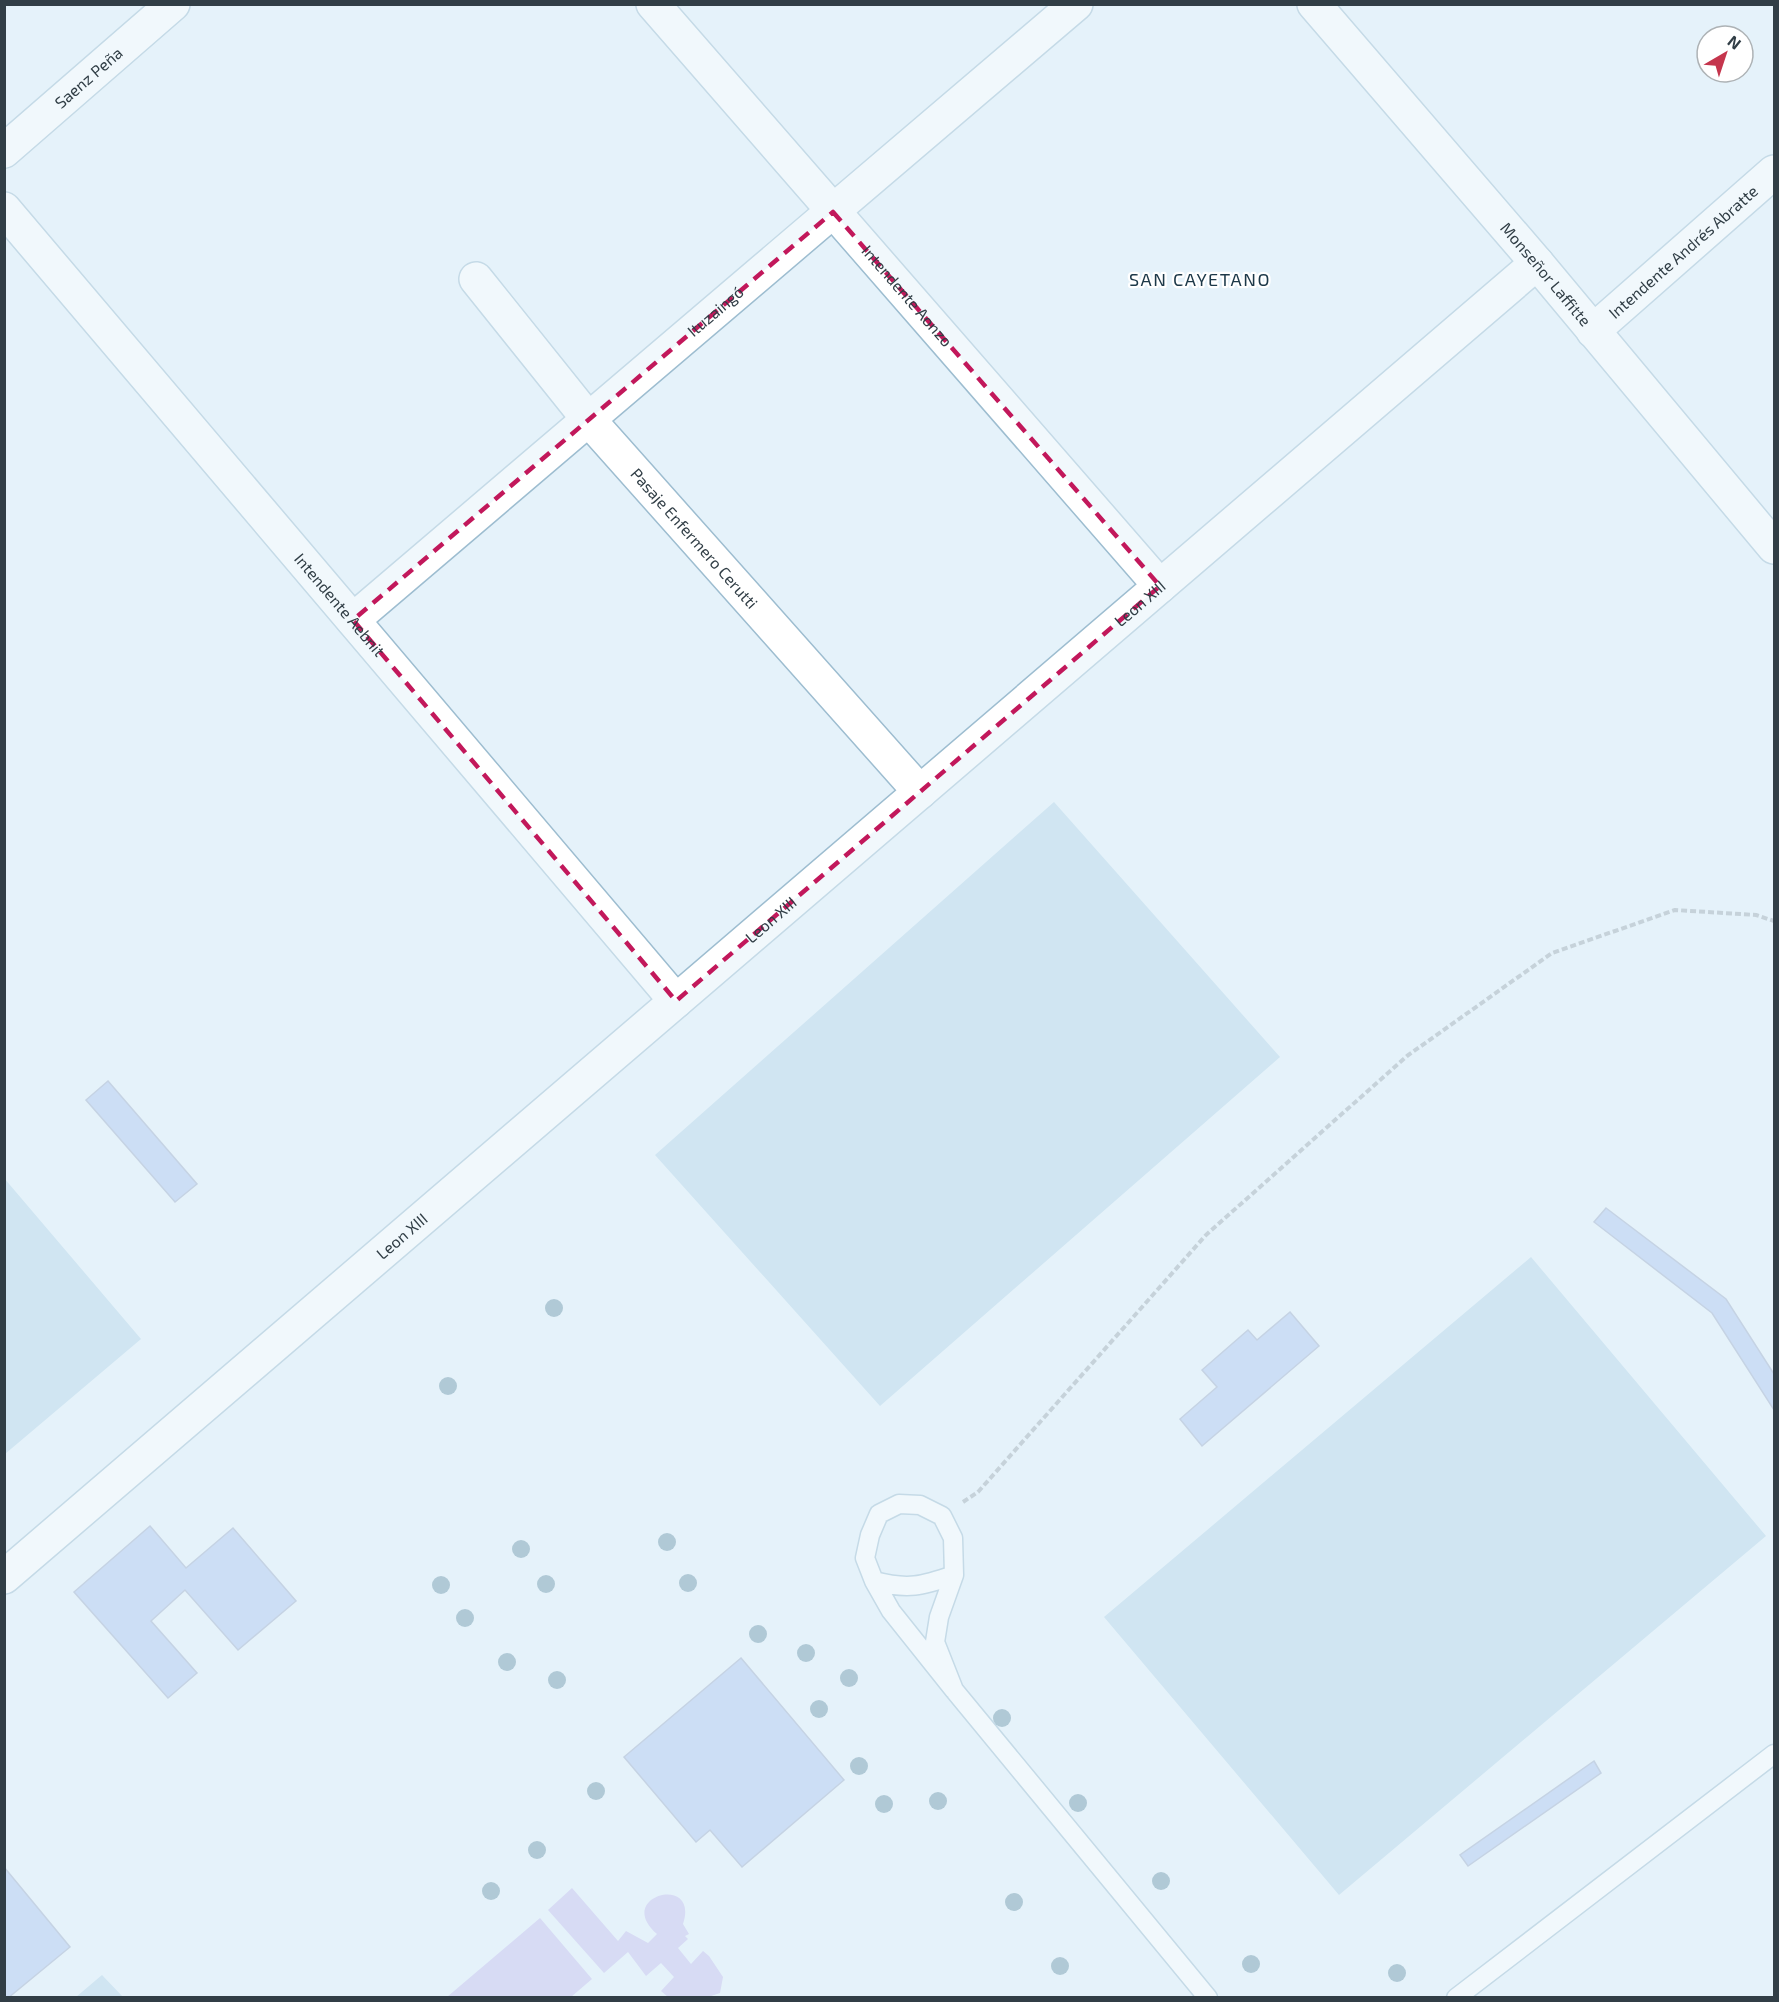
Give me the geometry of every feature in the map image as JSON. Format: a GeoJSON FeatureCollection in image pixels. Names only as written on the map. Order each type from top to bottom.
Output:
{"type":"FeatureCollection","features":[{"type":"Feature","properties":{"kind":"street","name":"Saenz Peña"},"geometry":{"type":"LineString","coordinates":[[4,151],[173,4]]}},
{"type":"Feature","properties":{"kind":"street","name":"Intendente Aonzo"},"geometry":{"type":"LineString","coordinates":[[653,4],[1160,586]]}},
{"type":"Feature","properties":{"kind":"street","name":"Ituzaingó"},"geometry":{"type":"LineString","coordinates":[[353,620],[1076,4]]}},
{"type":"Feature","properties":{"kind":"street","name":"Monseñor Laffitte"},"geometry":{"type":"LineString","coordinates":[[1314,4],[1537,263],[1774,547]]}},
{"type":"Feature","properties":{"kind":"street","name":"Intendente Andrés Abratte"},"geometry":{"type":"LineString","coordinates":[[1593,331],[1774,172]]}},
{"type":"Feature","properties":{"kind":"street","name":"Intendente Aebnit"},"geometry":{"type":"LineString","coordinates":[[4,209],[676,1001]]}},
{"type":"Feature","properties":{"kind":"street","name":"Leon XIII"},"geometry":{"type":"LineString","coordinates":[[4,1577],[1537,263]]}},
{"type":"Feature","properties":{"kind":"street","name":"Pasaje Enfermero Cerutti"},"geometry":{"type":"LineString","coordinates":[[476,279],[589,420],[920,792]]}},
{"type":"Feature","properties":{"kind":"lane"},"geometry":{"type":"LineString","coordinates":[[954,1690],[935,1642],[939,1617],[954,1575],[953,1538],[942,1515],[920,1505],[899,1504],[879,1514],[870,1535],[865,1557],[874,1581],[891,1611],[954,1690],[1208,1998]]}},
{"type":"Feature","properties":{"kind":"lane"},"geometry":{"type":"LineString","coordinates":[[874,1581],[896,1587],[924,1585],[954,1575]]}},
{"type":"Feature","properties":{"kind":"lane"},"geometry":{"type":"LineString","coordinates":[[1456,1998],[1774,1754]]}},
{"type":"Feature","properties":{"kind":"path"},"geometry":{"type":"LineString","coordinates":[[942,1515],[978,1492],[1206,1235],[1407,1056],[1552,952],[1675,910],[1756,915],[1774,921]]}},
{"type":"Feature","properties":{"kind":"highlighted area"},"geometry":{"type":"Polygon","coordinates":[[[833,212],[1160,586],[676,1001],[353,620],[833,212]]]}},
{"type":"Feature","properties":{"kind":"shaded area"},"geometry":{"type":"Polygon","coordinates":[[[1054,802],[1280,1057],[880,1406],[655,1155],[1054,802]]]}},
{"type":"Feature","properties":{"kind":"shaded area"},"geometry":{"type":"Polygon","coordinates":[[[4,1178],[141,1339],[5,1454],[4,1454],[4,1178]]]}},
{"type":"Feature","properties":{"kind":"shaded area"},"geometry":{"type":"Polygon","coordinates":[[[1531,1257],[1766,1536],[1339,1895],[1104,1617],[1531,1257]]]}},
{"type":"Feature","properties":{"kind":"shaded area"},"geometry":{"type":"Polygon","coordinates":[[[572,1888],[618,1941],[626,1931],[648,1943],[657,1934],[646,1921],[645,1909],[650,1901],[660,1896],[671,1895],[680,1899],[685,1908],[683,1924],[689,1934],[685,1936],[688,1939],[678,1948],[691,1964],[703,1951],[709,1956],[723,1977],[720,1993],[708,1997],[668,1997],[661,1991],[674,1977],[661,1963],[646,1976],[628,1952],[604,1973],[548,1910],[572,1888]]]}},
{"type":"Feature","properties":{"kind":"shaded area"},"geometry":{"type":"Polygon","coordinates":[[[540,1918],[592,1979],[571,1997],[447,1997],[540,1918]]]}},
{"type":"Feature","properties":{"kind":"shaded area"},"geometry":{"type":"Polygon","coordinates":[[[102,1975],[123,1997],[76,1997],[102,1975]]]}},
{"type":"Feature","properties":{"kind":"building"},"geometry":{"type":"Polygon","coordinates":[[[108,1081],[197,1184],[175,1202],[86,1100],[108,1081]]]}},
{"type":"Feature","properties":{"kind":"building"},"geometry":{"type":"Polygon","coordinates":[[[1606,1208],[1726,1299],[1774,1374],[1774,1410],[1712,1313],[1594,1222],[1606,1208]]]}},
{"type":"Feature","properties":{"kind":"building"},"geometry":{"type":"Polygon","coordinates":[[[1290,1312],[1319,1346],[1202,1446],[1180,1419],[1217,1387],[1202,1370],[1248,1330],[1257,1340],[1290,1312]]]}},
{"type":"Feature","properties":{"kind":"building"},"geometry":{"type":"Polygon","coordinates":[[[150,1526],[186,1568],[233,1528],[296,1601],[238,1650],[185,1590],[151,1621],[197,1673],[168,1698],[74,1592],[150,1526]]]}},
{"type":"Feature","properties":{"kind":"building"},"geometry":{"type":"Polygon","coordinates":[[[741,1658],[844,1780],[742,1867],[710,1830],[696,1842],[624,1757],[741,1658]]]}},
{"type":"Feature","properties":{"kind":"building"},"geometry":{"type":"Polygon","coordinates":[[[1594,1761],[1601,1773],[1468,1866],[1460,1855],[1594,1761]]]}},
{"type":"Feature","properties":{"kind":"building"},"geometry":{"type":"Polygon","coordinates":[[[4,1867],[70,1947],[8,1998],[4,1998],[4,1867]]]}},
{"type":"Feature","properties":{"kind":"district","name":"SAN CAYETANO"},"geometry":{"type":"Point","coordinates":[1200,280]}}]}
